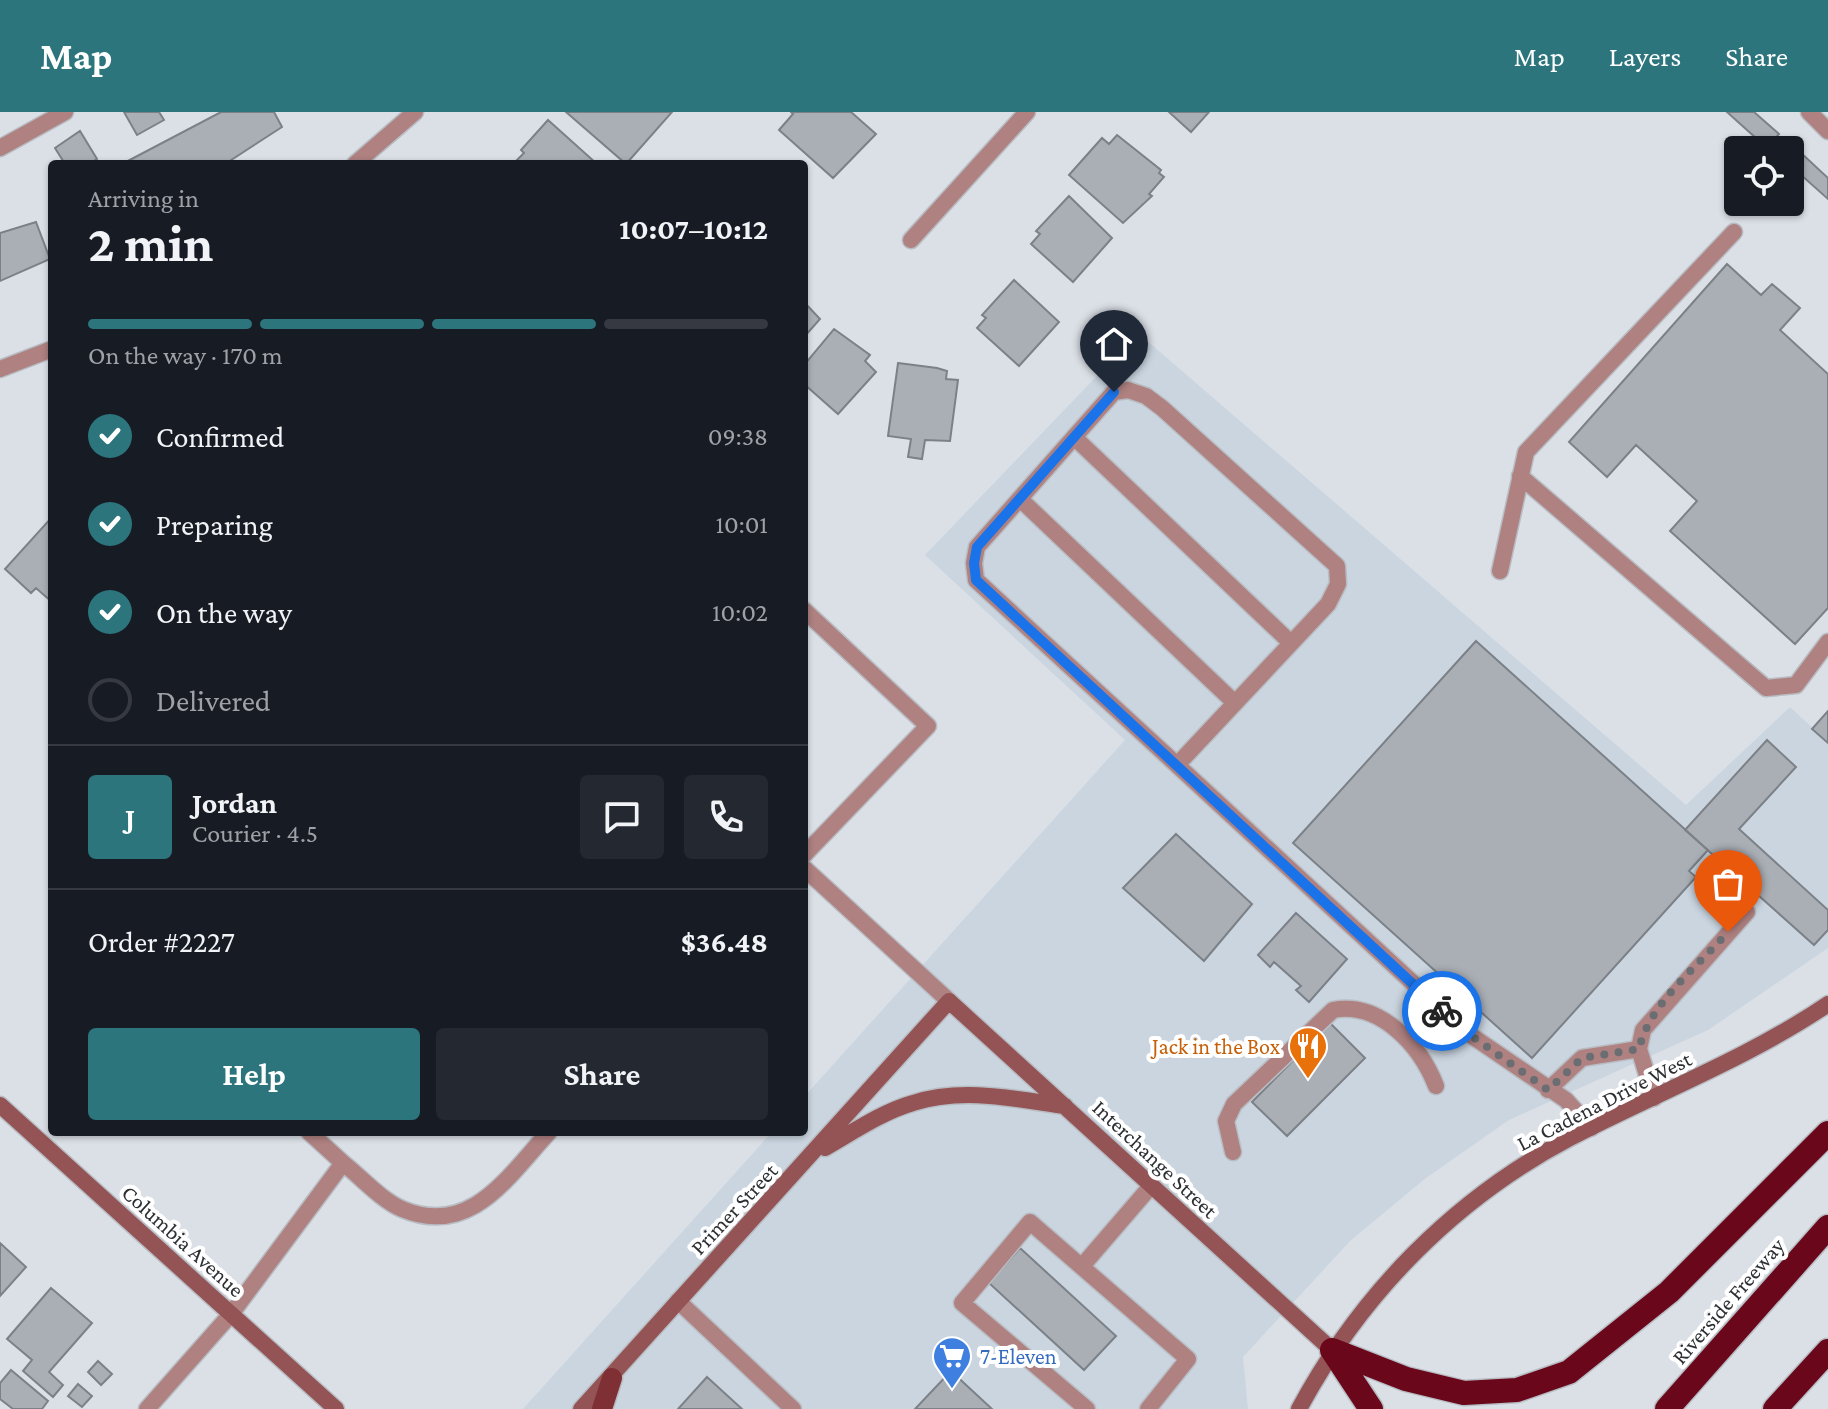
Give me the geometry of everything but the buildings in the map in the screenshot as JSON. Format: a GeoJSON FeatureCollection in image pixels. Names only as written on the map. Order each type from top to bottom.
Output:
{"type":"FeatureCollection","features":[{"type":"Feature","properties":{"kind":"highway"},"geometry":{"type":"LineString","coordinates":[[1332,1350],[1406,1379],[1464,1393],[1517,1390],[1569,1372],[1669,1292],[1828,1133]]}},
{"type":"Feature","properties":{"kind":"highway","name":"Riverside Freeway"},"geometry":{"type":"LineString","coordinates":[[1667,1409],[1828,1227]]}},
{"type":"Feature","properties":{"kind":"highway"},"geometry":{"type":"LineString","coordinates":[[1332,1350],[1371,1409]]}},
{"type":"Feature","properties":{"kind":"highway"},"geometry":{"type":"LineString","coordinates":[[1775,1409],[1828,1351]]}},
{"type":"Feature","properties":{"kind":"main road"},"geometry":{"type":"LineString","coordinates":[[602,1409],[612,1378]]}},
{"type":"Feature","properties":{"kind":"street"},"geometry":{"type":"LineString","coordinates":[[0,148],[65,112]]}},
{"type":"Feature","properties":{"kind":"street"},"geometry":{"type":"LineString","coordinates":[[386,112],[399,126]]}},
{"type":"Feature","properties":{"kind":"street"},"geometry":{"type":"LineString","coordinates":[[360,160],[415,112]]}},
{"type":"Feature","properties":{"kind":"street"},"geometry":{"type":"LineString","coordinates":[[911,240],[1027,112]]}},
{"type":"Feature","properties":{"kind":"street"},"geometry":{"type":"LineString","coordinates":[[1809,112],[1828,131]]}},
{"type":"Feature","properties":{"kind":"street"},"geometry":{"type":"LineString","coordinates":[[1500,571],[1526,452],[1734,232]]}},
{"type":"Feature","properties":{"kind":"street"},"geometry":{"type":"LineString","coordinates":[[0,369],[48,351]]}},
{"type":"Feature","properties":{"kind":"street"},"geometry":{"type":"LineString","coordinates":[[1177,765],[1328,604],[1338,584],[1337,566],[1146,396],[1128,390],[1114,392],[977,547],[974,563],[976,580],[1466,1032],[1566,1100],[1591,1128]]}},
{"type":"Feature","properties":{"kind":"street"},"geometry":{"type":"LineString","coordinates":[[1074,437],[1291,643]]}},
{"type":"Feature","properties":{"kind":"street"},"geometry":{"type":"LineString","coordinates":[[1520,476],[1766,688],[1796,685],[1828,642]]}},
{"type":"Feature","properties":{"kind":"street"},"geometry":{"type":"LineString","coordinates":[[1020,499],[1235,703]]}},
{"type":"Feature","properties":{"kind":"street"},"geometry":{"type":"LineString","coordinates":[[808,614],[928,726],[808,851]]}},
{"type":"Feature","properties":{"kind":"street"},"geometry":{"type":"LineString","coordinates":[[808,872],[949,1001]]}},
{"type":"Feature","properties":{"kind":"street"},"geometry":{"type":"LineString","coordinates":[[1654,1098],[1639,1049],[1643,1030],[1747,912]]}},
{"type":"Feature","properties":{"kind":"street","name":"Interchange Street"},"geometry":{"type":"LineString","coordinates":[[949,1001],[1332,1350]]}},
{"type":"Feature","properties":{"kind":"street","name":"Primer Street"},"geometry":{"type":"LineString","coordinates":[[581,1409],[949,1001]]}},
{"type":"Feature","properties":{"kind":"street","name":"La Cadena Drive West"},"geometry":{"type":"LineString","coordinates":[[1299,1409],[1332,1350],[1448,1218],[1515,1172],[1591,1128],[1743,1056],[1828,1004]]}},
{"type":"Feature","properties":{"kind":"street"},"geometry":{"type":"LineString","coordinates":[[1233,1152],[1226,1121],[1234,1104],[1333,1010],[1351,1007],[1381,1017],[1426,1061],[1436,1086]]}},
{"type":"Feature","properties":{"kind":"street"},"geometry":{"type":"LineString","coordinates":[[1548,1090],[1582,1058],[1639,1049]]}},
{"type":"Feature","properties":{"kind":"street"},"geometry":{"type":"LineString","coordinates":[[813,1154],[912,1103],[946,1096],[976,1094],[1065,1106]]}},
{"type":"Feature","properties":{"kind":"street","name":"Columbia Avenue"},"geometry":{"type":"LineString","coordinates":[[0,1105],[336,1409]]}},
{"type":"Feature","properties":{"kind":"street"},"geometry":{"type":"LineString","coordinates":[[313,1136],[401,1209],[445,1219],[484,1202],[545,1136]]}},
{"type":"Feature","properties":{"kind":"street"},"geometry":{"type":"LineString","coordinates":[[147,1409],[231,1314],[343,1163]]}},
{"type":"Feature","properties":{"kind":"street"},"geometry":{"type":"LineString","coordinates":[[1083,1265],[1151,1186]]}},
{"type":"Feature","properties":{"kind":"street"},"geometry":{"type":"LineString","coordinates":[[1087,1409],[962,1303],[1030,1222],[1188,1359],[1148,1409]]}},
{"type":"Feature","properties":{"kind":"street"},"geometry":{"type":"LineString","coordinates":[[678,1301],[793,1409]]}},
{"type":"Feature","properties":{"kind":"shaded area"},"geometry":{"type":"Polygon","coordinates":[[[1138,333],[1686,805],[1790,707],[1828,742],[1828,948],[1708,1030],[1509,1120],[1426,1178],[1350,1241],[1243,1357],[1248,1409],[523,1409],[768,1136],[808,1136],[808,1093],[1125,740],[925,555],[1138,333]]]}},
{"type":"Feature","properties":{"kind":"way so far"},"geometry":{"type":"LineString","coordinates":[[1442,1011],[1466,1032],[1548,1090],[1582,1058],[1602,1052],[1639,1049],[1643,1030],[1655,1014],[1728,932]]}},
{"type":"Feature","properties":{"kind":"place","name":"Jack in the Box"},"geometry":{"type":"Point","coordinates":[1308,1080]}},
{"type":"Feature","properties":{"kind":"place","name":"7-Eleven"},"geometry":{"type":"Point","coordinates":[952,1390]}},
{"type":"Feature","properties":{"kind":"route"},"geometry":{"type":"LineString","coordinates":[[1114,392],[977,547],[974,563],[976,580],[1442,1011]]}}]}
